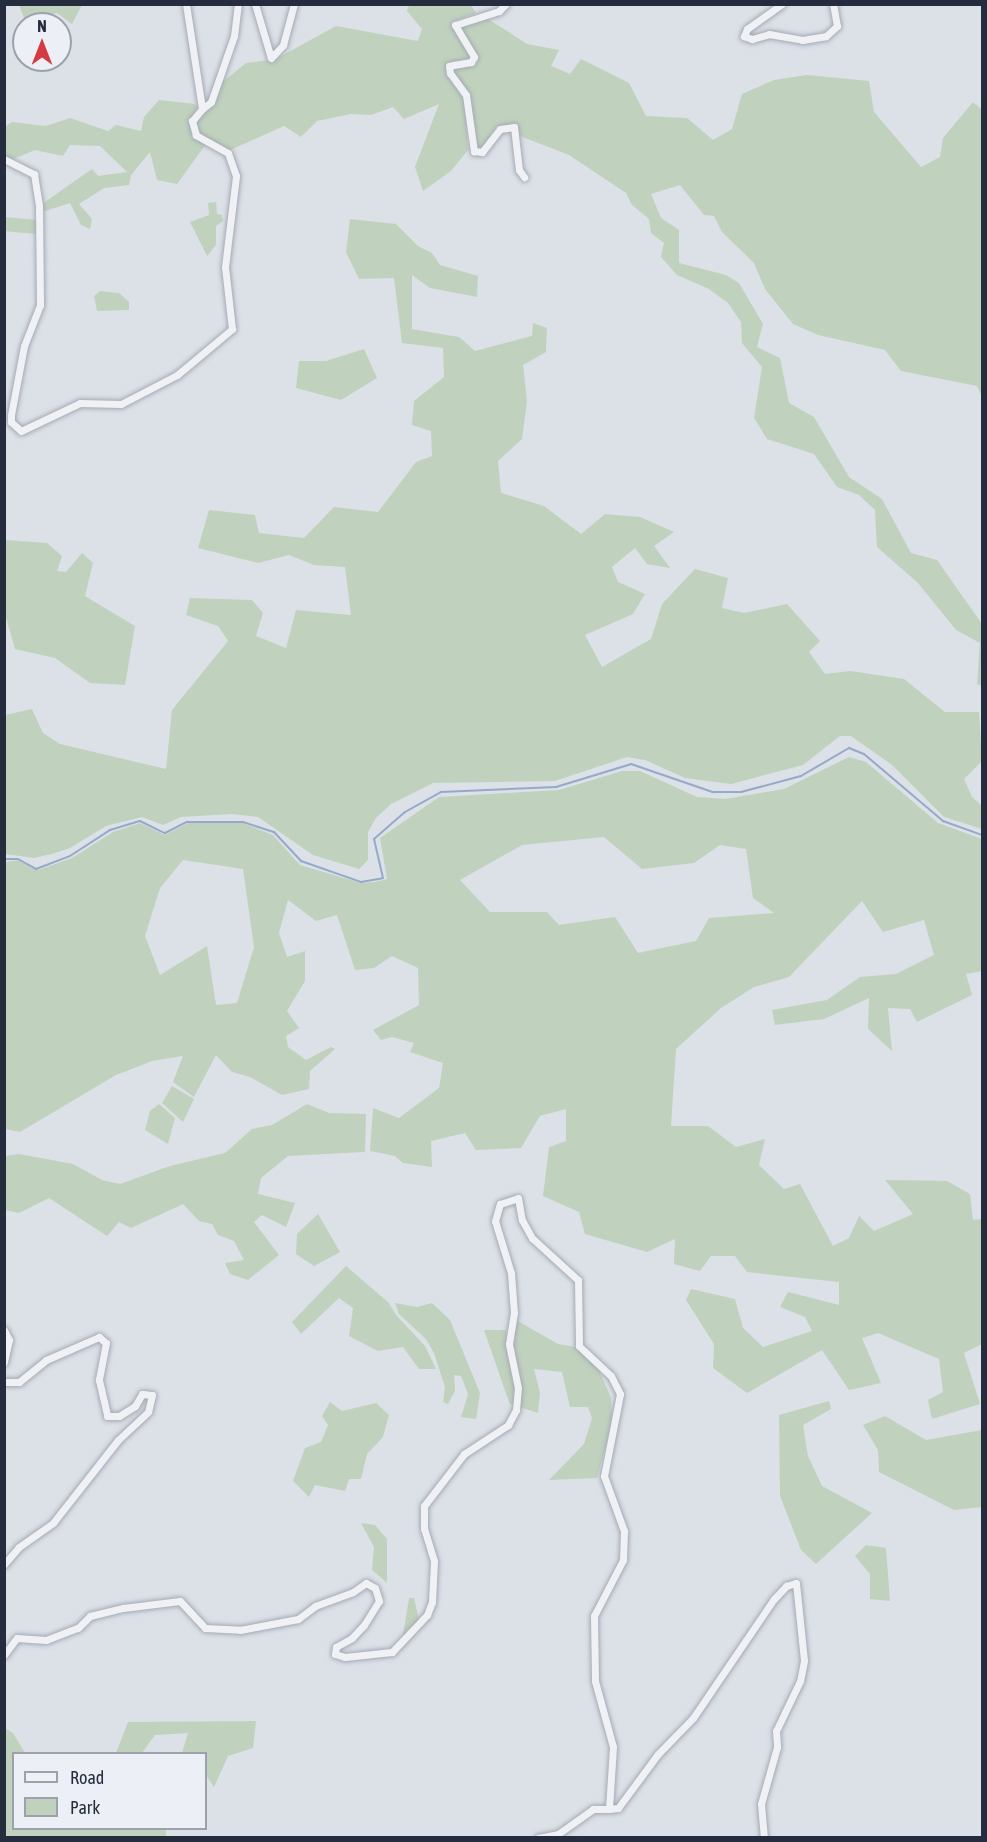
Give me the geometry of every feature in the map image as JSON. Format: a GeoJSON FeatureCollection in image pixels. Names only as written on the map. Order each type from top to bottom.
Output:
{"type":"FeatureCollection","features":[{"type":"Feature","properties":{"kind":"street"},"geometry":{"type":"LineString","coordinates":[[186,4],[202,109]]}},
{"type":"Feature","properties":{"kind":"street"},"geometry":{"type":"LineString","coordinates":[[4,159],[34,174],[39,206],[40,304],[24,346],[11,422],[21,431],[80,403],[121,404],[184,370],[232,329],[225,267],[237,176],[228,153],[196,135],[192,121],[211,102],[234,36],[238,4]]}},
{"type":"Feature","properties":{"kind":"street"},"geometry":{"type":"LineString","coordinates":[[255,4],[271,58],[283,45],[294,4]]}},
{"type":"Feature","properties":{"kind":"street"},"geometry":{"type":"LineString","coordinates":[[506,4],[499,11],[455,25],[474,57],[471,62],[449,66],[450,73],[466,95],[474,151],[482,152],[500,129],[514,127],[519,170],[524,177]]}},
{"type":"Feature","properties":{"kind":"street"},"geometry":{"type":"LineString","coordinates":[[782,4],[747,29],[744,36],[752,39],[770,34],[802,40],[825,36],[837,26],[833,4]]}},
{"type":"Feature","properties":{"kind":"street"},"geometry":{"type":"LineString","coordinates":[[4,1655],[17,1638],[46,1640],[78,1628],[90,1616],[123,1608],[176,1600],[205,1628],[240,1630],[298,1618],[315,1606],[353,1592],[366,1583],[375,1588],[379,1601],[358,1632],[336,1647],[335,1654],[345,1657],[392,1652],[427,1615],[432,1602],[434,1561],[424,1529],[424,1506],[464,1454],[508,1425],[516,1410],[518,1388],[509,1344],[513,1288],[508,1256],[495,1221],[500,1204],[513,1196],[518,1198],[532,1238],[578,1280],[579,1346],[611,1376],[620,1394],[604,1476],[624,1531],[623,1560],[594,1616],[595,1681],[613,1747],[609,1809]]}},
{"type":"Feature","properties":{"kind":"street"},"geometry":{"type":"LineString","coordinates":[[4,1330],[9,1348],[4,1362]]}},
{"type":"Feature","properties":{"kind":"street"},"geometry":{"type":"LineString","coordinates":[[4,1382],[19,1382],[46,1360],[99,1337],[106,1343],[99,1380],[107,1416],[119,1416],[135,1406],[142,1394],[152,1395],[148,1412],[118,1440],[53,1523],[19,1547],[4,1564]]}},
{"type":"Feature","properties":{"kind":"street"},"geometry":{"type":"LineString","coordinates":[[538,1838],[564,1831],[586,1812],[618,1808],[658,1754],[693,1718],[774,1599],[786,1586],[796,1583],[804,1661],[800,1681],[776,1731],[777,1747],[762,1797],[764,1838]]}},
{"type":"Feature","properties":{"kind":"green space"},"geometry":{"type":"Polygon","coordinates":[[[19,4],[82,5],[72,24],[72,12],[22,12],[19,4]]]}},
{"type":"Feature","properties":{"kind":"green space"},"geometry":{"type":"Polygon","coordinates":[[[409,5],[471,5],[476,13],[452,22],[451,26],[471,53],[469,59],[452,61],[447,70],[464,96],[468,150],[451,171],[423,191],[415,167],[439,104],[404,119],[393,107],[371,115],[351,114],[317,121],[301,137],[284,126],[228,151],[197,133],[194,121],[213,104],[219,85],[246,63],[276,59],[336,26],[418,41],[422,29],[407,11],[409,5]]]}},
{"type":"Feature","properties":{"kind":"green space"},"geometry":{"type":"Polygon","coordinates":[[[488,19],[527,44],[559,50],[551,66],[570,74],[581,59],[629,83],[646,116],[687,118],[713,140],[732,129],[742,94],[774,80],[807,75],[869,81],[874,112],[921,167],[940,157],[943,138],[973,102],[982,110],[982,397],[977,386],[901,371],[885,350],[818,335],[793,324],[765,289],[754,263],[722,232],[714,216],[704,215],[680,185],[651,194],[661,218],[679,230],[679,263],[726,275],[739,283],[763,324],[757,347],[780,358],[789,403],[814,417],[849,477],[882,499],[911,553],[937,560],[982,624],[982,686],[977,684],[980,643],[956,630],[918,583],[877,547],[875,510],[859,495],[837,487],[814,454],[767,439],[754,418],[762,367],[742,343],[741,322],[728,303],[709,289],[677,275],[661,257],[664,243],[651,233],[649,219],[632,205],[626,193],[569,155],[520,136],[516,125],[497,126],[484,145],[477,150],[474,146],[468,93],[453,74],[453,69],[476,64],[478,59],[461,28],[488,19]]]}},
{"type":"Feature","properties":{"kind":"green space"},"geometry":{"type":"Polygon","coordinates":[[[159,100],[195,104],[197,109],[190,123],[206,144],[177,184],[157,180],[150,152],[131,175],[129,185],[104,188],[79,204],[92,219],[90,229],[81,225],[70,203],[42,212],[42,204],[92,169],[98,176],[127,172],[100,146],[70,145],[63,156],[35,150],[11,160],[5,155],[5,127],[12,122],[46,126],[70,118],[108,131],[116,125],[141,131],[144,117],[159,100]]]}},
{"type":"Feature","properties":{"kind":"green space"},"geometry":{"type":"Polygon","coordinates":[[[216,202],[217,214],[222,215],[223,221],[216,226],[216,245],[207,256],[190,222],[209,215],[208,203],[216,202]]]}},
{"type":"Feature","properties":{"kind":"green space"},"geometry":{"type":"Polygon","coordinates":[[[4,217],[38,220],[37,234],[4,231],[4,217]]]}},
{"type":"Feature","properties":{"kind":"green space"},"geometry":{"type":"Polygon","coordinates":[[[350,219],[396,224],[418,246],[432,253],[440,265],[478,276],[477,297],[430,288],[412,275],[412,329],[459,337],[475,351],[532,336],[533,323],[547,328],[546,352],[523,365],[527,402],[522,439],[498,461],[501,493],[544,506],[581,534],[605,514],[640,517],[674,532],[654,546],[670,568],[647,564],[635,548],[612,567],[618,582],[645,594],[633,614],[585,635],[602,667],[651,639],[662,604],[695,569],[728,578],[722,608],[744,613],[787,604],[820,641],[809,652],[825,674],[850,671],[904,679],[945,712],[979,712],[982,761],[964,779],[972,797],[982,806],[982,829],[944,817],[892,765],[851,736],[840,736],[803,765],[731,784],[685,778],[645,760],[627,757],[555,781],[433,783],[391,804],[376,818],[368,832],[368,860],[359,869],[313,855],[258,817],[232,814],[181,817],[163,825],[142,817],[106,826],[70,848],[52,854],[34,858],[5,854],[5,715],[32,709],[43,733],[60,744],[166,769],[172,710],[228,641],[218,626],[186,615],[190,598],[252,600],[263,613],[256,636],[286,648],[296,610],[351,615],[345,567],[314,565],[289,555],[258,563],[198,548],[209,510],[255,515],[259,533],[304,538],[334,507],[378,512],[416,462],[432,456],[431,431],[412,425],[414,401],[444,377],[443,348],[402,343],[394,278],[359,279],[346,252],[350,219]]]}},
{"type":"Feature","properties":{"kind":"green space"},"geometry":{"type":"Polygon","coordinates":[[[100,291],[119,293],[129,302],[129,310],[97,311],[94,296],[100,291]]]}},
{"type":"Feature","properties":{"kind":"green space"},"geometry":{"type":"Polygon","coordinates":[[[364,349],[377,378],[341,400],[296,388],[299,361],[326,361],[364,349]]]}},
{"type":"Feature","properties":{"kind":"green space"},"geometry":{"type":"Polygon","coordinates":[[[5,540],[47,543],[62,556],[57,571],[66,572],[82,553],[93,563],[85,596],[135,626],[125,685],[90,683],[55,658],[15,649],[5,614],[5,540]]]}},
{"type":"Feature","properties":{"kind":"green space"},"geometry":{"type":"Polygon","coordinates":[[[849,757],[866,762],[938,823],[982,839],[982,971],[966,974],[972,995],[917,1022],[910,1009],[888,1008],[892,1051],[868,1029],[869,998],[824,1019],[775,1025],[772,1010],[827,1000],[860,977],[896,974],[934,955],[924,920],[883,932],[862,901],[789,977],[754,987],[721,1008],[676,1049],[671,1126],[708,1126],[736,1147],[765,1139],[759,1165],[784,1189],[800,1184],[833,1246],[849,1238],[859,1216],[874,1231],[913,1214],[885,1180],[947,1181],[970,1194],[973,1220],[982,1219],[982,1344],[964,1353],[980,1404],[932,1419],[928,1400],[943,1392],[939,1359],[878,1333],[862,1338],[881,1383],[849,1390],[822,1350],[747,1393],[713,1368],[714,1344],[686,1300],[691,1289],[735,1299],[743,1328],[763,1347],[812,1331],[805,1317],[780,1307],[788,1292],[839,1305],[839,1282],[747,1272],[735,1256],[711,1256],[700,1271],[674,1264],[675,1239],[647,1252],[585,1234],[579,1212],[543,1196],[549,1147],[566,1141],[566,1109],[540,1116],[521,1148],[476,1150],[465,1133],[431,1141],[432,1167],[403,1163],[395,1156],[370,1151],[373,1108],[399,1118],[439,1088],[443,1063],[410,1052],[414,1043],[392,1037],[381,1040],[373,1030],[419,1005],[418,968],[392,956],[374,968],[355,970],[337,915],[316,921],[288,900],[279,933],[287,957],[305,951],[305,981],[287,1011],[299,1028],[286,1036],[288,1047],[306,1060],[331,1047],[335,1049],[310,1071],[309,1089],[282,1095],[250,1077],[232,1072],[216,1055],[194,1097],[173,1082],[183,1056],[152,1061],[116,1075],[20,1132],[5,1129],[5,862],[19,860],[38,870],[72,858],[113,832],[140,823],[165,835],[188,823],[243,823],[273,835],[300,865],[361,883],[375,882],[387,879],[380,838],[439,797],[559,790],[622,771],[640,771],[697,797],[725,799],[784,789],[849,757]],[[604,837],[522,845],[460,880],[490,912],[547,912],[559,925],[615,917],[638,953],[696,941],[709,918],[774,913],[753,898],[746,849],[720,845],[694,863],[642,869],[604,837]],[[183,860],[160,888],[145,936],[160,975],[207,946],[216,1005],[237,1003],[254,947],[243,869],[183,860]]]}},
{"type":"Feature","properties":{"kind":"green space"},"geometry":{"type":"Polygon","coordinates":[[[172,1086],[194,1099],[183,1122],[162,1103],[172,1086]]]}},
{"type":"Feature","properties":{"kind":"green space"},"geometry":{"type":"Polygon","coordinates":[[[159,1104],[175,1118],[168,1144],[145,1130],[150,1111],[159,1104]]]}},
{"type":"Feature","properties":{"kind":"green space"},"geometry":{"type":"Polygon","coordinates":[[[307,1104],[329,1113],[366,1114],[365,1152],[288,1156],[261,1178],[258,1194],[295,1203],[286,1227],[262,1215],[254,1222],[279,1255],[248,1280],[230,1274],[225,1263],[244,1260],[234,1241],[218,1235],[212,1224],[199,1221],[183,1204],[131,1228],[119,1222],[107,1236],[49,1198],[19,1213],[5,1210],[5,1156],[19,1154],[73,1164],[102,1180],[120,1184],[170,1166],[225,1153],[252,1129],[272,1125],[307,1104]]]}},
{"type":"Feature","properties":{"kind":"green space"},"geometry":{"type":"Polygon","coordinates":[[[318,1214],[340,1252],[314,1266],[296,1254],[297,1234],[318,1214]]]}},
{"type":"Feature","properties":{"kind":"green space"},"geometry":{"type":"Polygon","coordinates":[[[346,1266],[389,1303],[396,1315],[425,1346],[436,1369],[419,1369],[403,1347],[378,1351],[349,1336],[353,1308],[339,1298],[301,1334],[292,1322],[346,1266]]]}},
{"type":"Feature","properties":{"kind":"green space"},"geometry":{"type":"Polygon","coordinates":[[[395,1303],[417,1307],[432,1303],[450,1320],[480,1393],[476,1419],[461,1417],[468,1394],[461,1376],[454,1375],[455,1391],[448,1404],[443,1402],[445,1387],[434,1353],[426,1339],[399,1314],[395,1303]]]}},
{"type":"Feature","properties":{"kind":"green space"},"geometry":{"type":"Polygon","coordinates":[[[516,1320],[558,1344],[576,1347],[599,1370],[611,1398],[612,1422],[597,1478],[549,1480],[584,1444],[592,1418],[588,1407],[570,1407],[562,1372],[534,1369],[540,1393],[538,1413],[519,1407],[521,1396],[511,1348],[516,1320]]]}},
{"type":"Feature","properties":{"kind":"green space"},"geometry":{"type":"Polygon","coordinates":[[[484,1330],[506,1330],[507,1355],[516,1388],[515,1408],[509,1402],[484,1330]]]}},
{"type":"Feature","properties":{"kind":"green space"},"geometry":{"type":"Polygon","coordinates":[[[829,1401],[831,1409],[803,1425],[808,1456],[822,1486],[872,1513],[816,1564],[801,1550],[780,1496],[779,1415],[829,1401]]]}},
{"type":"Feature","properties":{"kind":"green space"},"geometry":{"type":"Polygon","coordinates":[[[330,1402],[342,1411],[376,1403],[389,1415],[383,1437],[367,1454],[361,1479],[349,1479],[345,1491],[315,1485],[309,1497],[293,1481],[305,1448],[321,1442],[328,1425],[322,1416],[330,1402]]]}},
{"type":"Feature","properties":{"kind":"green space"},"geometry":{"type":"Polygon","coordinates":[[[885,1416],[926,1440],[982,1430],[982,1507],[954,1510],[879,1472],[878,1450],[863,1425],[885,1416]]]}},
{"type":"Feature","properties":{"kind":"green space"},"geometry":{"type":"Polygon","coordinates":[[[361,1523],[375,1525],[387,1539],[387,1583],[372,1570],[374,1547],[361,1523]]]}},
{"type":"Feature","properties":{"kind":"green space"},"geometry":{"type":"Polygon","coordinates":[[[866,1545],[886,1548],[890,1601],[870,1599],[870,1574],[855,1556],[866,1545]]]}},
{"type":"Feature","properties":{"kind":"green space"},"geometry":{"type":"Polygon","coordinates":[[[409,1598],[414,1598],[419,1620],[403,1635],[409,1598]]]}},
{"type":"Feature","properties":{"kind":"green space"},"geometry":{"type":"Polygon","coordinates":[[[256,1721],[253,1748],[228,1756],[214,1787],[207,1776],[207,1752],[182,1752],[188,1733],[155,1735],[143,1752],[116,1752],[128,1722],[256,1721]]]}},
{"type":"Feature","properties":{"kind":"green space"},"geometry":{"type":"Polygon","coordinates":[[[5,1728],[13,1733],[24,1752],[12,1752],[12,1830],[166,1830],[166,1837],[5,1837],[5,1728]]]}},
{"type":"Feature","properties":{"kind":"waterway"},"geometry":{"type":"LineString","coordinates":[[4,859],[18,859],[36,869],[70,856],[110,830],[140,821],[165,833],[187,822],[243,822],[274,832],[301,861],[361,882],[383,878],[374,839],[405,812],[441,792],[556,787],[631,764],[713,792],[741,792],[801,776],[849,748],[864,754],[943,821],[982,835]]}}]}
